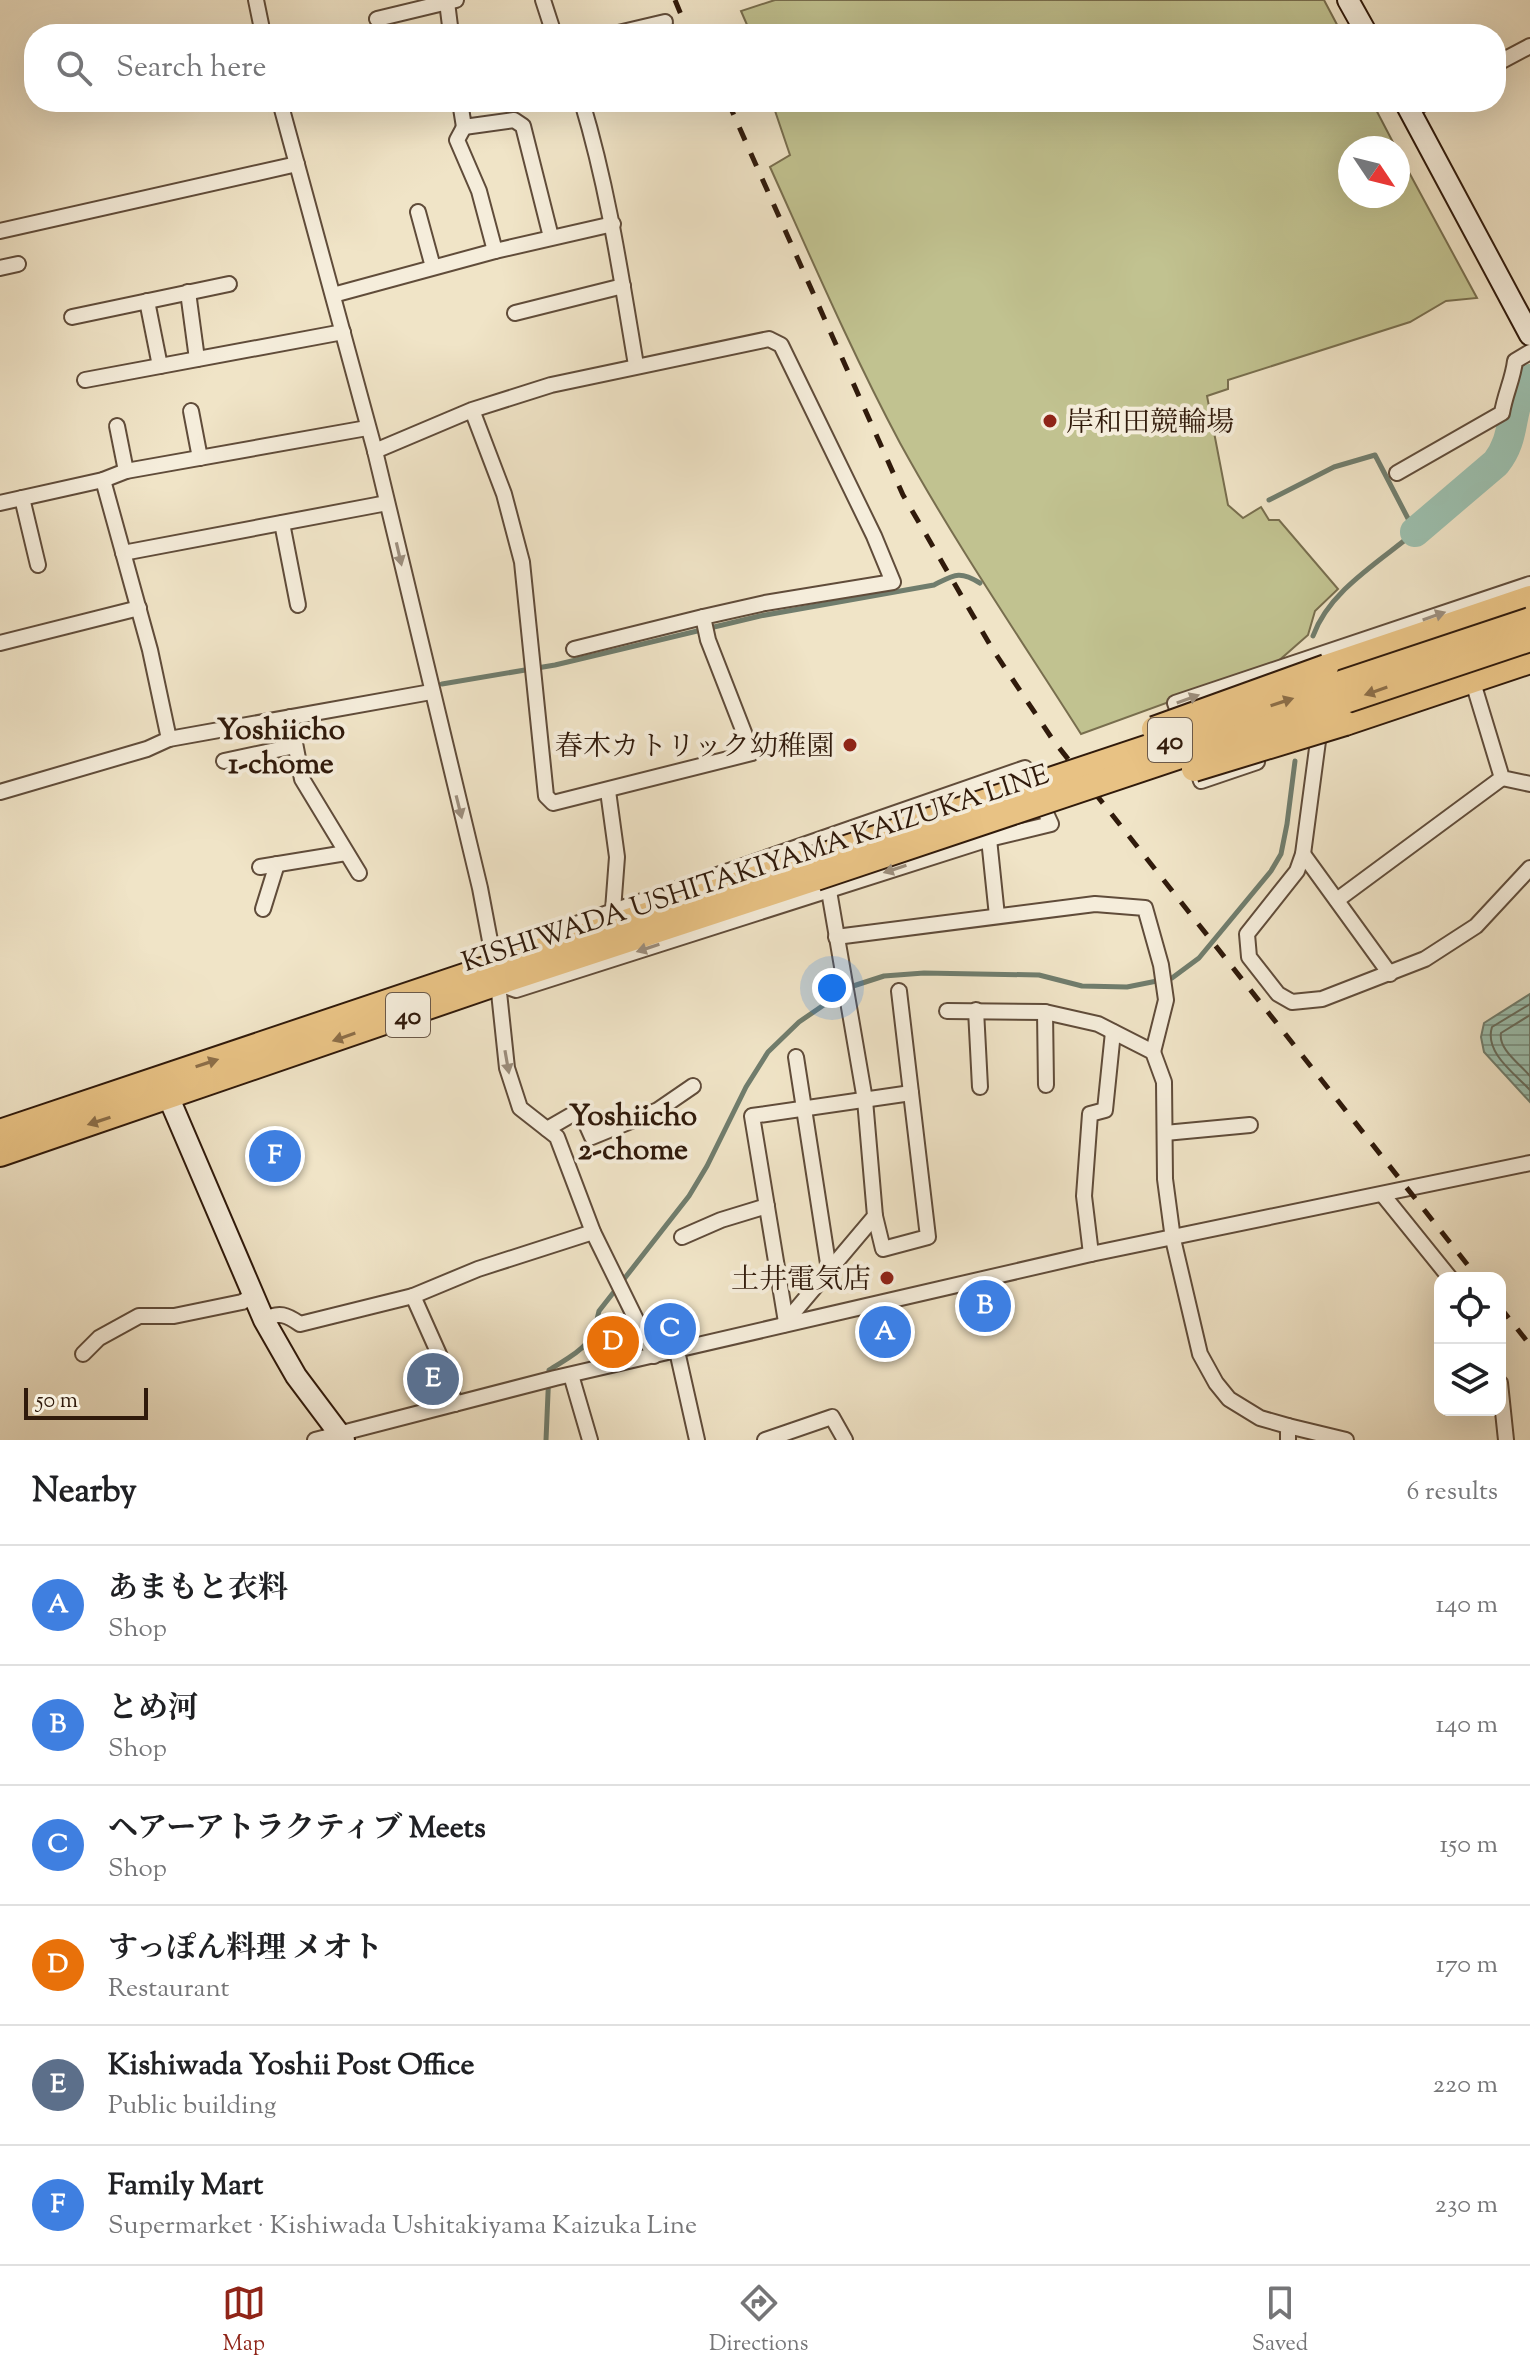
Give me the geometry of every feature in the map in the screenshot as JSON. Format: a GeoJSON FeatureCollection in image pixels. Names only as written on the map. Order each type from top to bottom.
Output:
{"type":"FeatureCollection","features":[{"type":"Feature","properties":{"kind":"main road"},"geometry":{"type":"LineString","coordinates":[[1068,785],[1158,727],[1530,598]]}},
{"type":"Feature","properties":{"kind":"main road","name":"KISHIWADA USHITAKIYAMA KAIZUKA LINE"},"geometry":{"type":"LineString","coordinates":[[0,1154],[164,1088],[496,975],[818,876],[1530,620]]}},
{"type":"Feature","properties":{"kind":"main road","name":"KISHIWADA USHITAKIYAMA KAIZUKA LINE"},"geometry":{"type":"LineString","coordinates":[[1068,785],[1530,639]]}},
{"type":"Feature","properties":{"kind":"main road"},"geometry":{"type":"LineString","coordinates":[[1068,785],[1157,780],[1345,723],[1530,661]]}},
{"type":"Feature","properties":{"kind":"main road","name":"KISHIWADA USHITAKIYAMA KAIZUKA LINE"},"geometry":{"type":"LineString","coordinates":[[0,1132],[164,1088]]}},
{"type":"Feature","properties":{"kind":"street"},"geometry":{"type":"LineString","coordinates":[[256,0],[261,24]]}},
{"type":"Feature","properties":{"kind":"street"},"geometry":{"type":"LineString","coordinates":[[543,0],[551,24]]}},
{"type":"Feature","properties":{"kind":"street"},"geometry":{"type":"LineString","coordinates":[[1348,0],[1361,24]]}},
{"type":"Feature","properties":{"kind":"street"},"geometry":{"type":"LineString","coordinates":[[377,19],[451,1],[451,24]]}},
{"type":"Feature","properties":{"kind":"street"},"geometry":{"type":"LineString","coordinates":[[656,24],[665,22]]}},
{"type":"Feature","properties":{"kind":"street"},"geometry":{"type":"LineString","coordinates":[[1506,59],[1530,46]]}},
{"type":"Feature","properties":{"kind":"street"},"geometry":{"type":"LineString","coordinates":[[283,112],[375,451],[480,888],[496,975],[507,1068],[520,1108],[557,1137],[593,1232],[617,1275],[654,1356]]}},
{"type":"Feature","properties":{"kind":"street"},"geometry":{"type":"LineString","coordinates":[[462,112],[464,127],[457,140],[479,191],[495,251]]}},
{"type":"Feature","properties":{"kind":"street"},"geometry":{"type":"LineString","coordinates":[[585,112],[613,224],[636,365]]}},
{"type":"Feature","properties":{"kind":"street"},"geometry":{"type":"LineString","coordinates":[[1417,112],[1530,335]]}},
{"type":"Feature","properties":{"kind":"street"},"geometry":{"type":"LineString","coordinates":[[464,127],[514,120],[523,126],[551,237]]}},
{"type":"Feature","properties":{"kind":"street"},"geometry":{"type":"LineString","coordinates":[[0,231],[297,164]]}},
{"type":"Feature","properties":{"kind":"street"},"geometry":{"type":"LineString","coordinates":[[418,212],[433,267]]}},
{"type":"Feature","properties":{"kind":"street"},"geometry":{"type":"LineString","coordinates":[[333,295],[495,251],[613,224]]}},
{"type":"Feature","properties":{"kind":"street"},"geometry":{"type":"LineString","coordinates":[[0,268],[18,264]]}},
{"type":"Feature","properties":{"kind":"street"},"geometry":{"type":"LineString","coordinates":[[72,317],[229,284]]}},
{"type":"Feature","properties":{"kind":"street"},"geometry":{"type":"LineString","coordinates":[[515,313],[623,286]]}},
{"type":"Feature","properties":{"kind":"street"},"geometry":{"type":"LineString","coordinates":[[188,292],[197,359]]}},
{"type":"Feature","properties":{"kind":"street"},"geometry":{"type":"LineString","coordinates":[[147,301],[160,366]]}},
{"type":"Feature","properties":{"kind":"street"},"geometry":{"type":"LineString","coordinates":[[85,380],[343,332]]}},
{"type":"Feature","properties":{"kind":"street"},"geometry":{"type":"LineString","coordinates":[[375,451],[472,410],[551,385],[769,339],[781,345],[874,536],[893,582],[765,603],[574,649]]}},
{"type":"Feature","properties":{"kind":"street"},"geometry":{"type":"LineString","coordinates":[[1397,473],[1469,442],[1502,413],[1515,361],[1530,352]]}},
{"type":"Feature","properties":{"kind":"street"},"geometry":{"type":"LineString","coordinates":[[472,410],[504,494],[522,562],[546,796],[553,803],[752,753],[708,640],[703,617]]}},
{"type":"Feature","properties":{"kind":"street"},"geometry":{"type":"LineString","coordinates":[[191,411],[200,458]]}},
{"type":"Feature","properties":{"kind":"street"},"geometry":{"type":"LineString","coordinates":[[117,426],[126,471]]}},
{"type":"Feature","properties":{"kind":"street"},"geometry":{"type":"LineString","coordinates":[[0,503],[103,480],[126,471],[367,428]]}},
{"type":"Feature","properties":{"kind":"street"},"geometry":{"type":"LineString","coordinates":[[1411,465],[1419,480]]}},
{"type":"Feature","properties":{"kind":"street"},"geometry":{"type":"LineString","coordinates":[[103,480],[139,608],[169,739]]}},
{"type":"Feature","properties":{"kind":"street"},"geometry":{"type":"LineString","coordinates":[[22,498],[38,565]]}},
{"type":"Feature","properties":{"kind":"street"},"geometry":{"type":"LineString","coordinates":[[123,553],[387,503]]}},
{"type":"Feature","properties":{"kind":"street"},"geometry":{"type":"LineString","coordinates":[[282,523],[298,605]]}},
{"type":"Feature","properties":{"kind":"street"},"geometry":{"type":"LineString","coordinates":[[1530,584],[1175,703],[1201,781],[1530,670]]}},
{"type":"Feature","properties":{"kind":"street"},"geometry":{"type":"LineString","coordinates":[[0,643],[139,608]]}},
{"type":"Feature","properties":{"kind":"street"},"geometry":{"type":"LineString","coordinates":[[1475,689],[1502,778]]}},
{"type":"Feature","properties":{"kind":"street"},"geometry":{"type":"LineString","coordinates":[[0,792],[147,749],[169,739],[431,692]]}},
{"type":"Feature","properties":{"kind":"street"},"geometry":{"type":"LineString","coordinates":[[290,717],[302,779],[359,873]]}},
{"type":"Feature","properties":{"kind":"street"},"geometry":{"type":"LineString","coordinates":[[1318,741],[1303,854],[1297,871],[1247,934],[1249,957],[1278,994],[1292,1002],[1322,999],[1425,959],[1476,926],[1530,868]]}},
{"type":"Feature","properties":{"kind":"street"},"geometry":{"type":"LineString","coordinates":[[224,761],[295,746]]}},
{"type":"Feature","properties":{"kind":"street"},"geometry":{"type":"LineString","coordinates":[[496,975],[504,949],[1025,768],[1051,824],[969,845],[818,876],[836,937],[865,1100],[875,1216],[883,1249],[928,1237],[899,991]]}},
{"type":"Feature","properties":{"kind":"street"},"geometry":{"type":"LineString","coordinates":[[1337,900],[1502,778],[1530,784]]}},
{"type":"Feature","properties":{"kind":"street"},"geometry":{"type":"LineString","coordinates":[[608,791],[617,857],[613,910]]}},
{"type":"Feature","properties":{"kind":"street"},"geometry":{"type":"LineString","coordinates":[[951,794],[969,845]]}},
{"type":"Feature","properties":{"kind":"street"},"geometry":{"type":"LineString","coordinates":[[989,839],[997,916]]}},
{"type":"Feature","properties":{"kind":"street"},"geometry":{"type":"LineString","coordinates":[[260,867],[346,853]]}},
{"type":"Feature","properties":{"kind":"street"},"geometry":{"type":"LineString","coordinates":[[1303,854],[1390,974]]}},
{"type":"Feature","properties":{"kind":"street"},"geometry":{"type":"LineString","coordinates":[[263,909],[277,864]]}},
{"type":"Feature","properties":{"kind":"street"},"geometry":{"type":"LineString","coordinates":[[836,937],[1095,904],[1145,908],[1161,965],[1166,1000],[1153,1052],[1164,1082],[1165,1179],[1173,1239],[1200,1354],[1229,1399],[1260,1418],[1288,1433],[1346,1440]]}},
{"type":"Feature","properties":{"kind":"street"},"geometry":{"type":"LineString","coordinates":[[976,1010],[980,1087]]}},
{"type":"Feature","properties":{"kind":"street"},"geometry":{"type":"LineString","coordinates":[[947,1011],[1045,1012],[1098,1024],[1153,1052]]}},
{"type":"Feature","properties":{"kind":"street"},"geometry":{"type":"LineString","coordinates":[[1045,1012],[1046,1085]]}},
{"type":"Feature","properties":{"kind":"street"},"geometry":{"type":"LineString","coordinates":[[1091,1254],[1084,1196],[1090,1114],[1105,1110],[1113,1032]]}},
{"type":"Feature","properties":{"kind":"street"},"geometry":{"type":"LineString","coordinates":[[796,1057],[829,1270]]}},
{"type":"Feature","properties":{"kind":"street"},"geometry":{"type":"LineString","coordinates":[[547,1129],[580,1110],[592,1137],[658,1110],[693,1086]]}},
{"type":"Feature","properties":{"kind":"street"},"geometry":{"type":"LineString","coordinates":[[164,1088],[264,1320],[296,1376],[342,1437]]}},
{"type":"Feature","properties":{"kind":"street"},"geometry":{"type":"LineString","coordinates":[[784,1324],[752,1116],[911,1093]]}},
{"type":"Feature","properties":{"kind":"street"},"geometry":{"type":"LineString","coordinates":[[1165,1133],[1250,1125]]}},
{"type":"Feature","properties":{"kind":"street"},"geometry":{"type":"LineString","coordinates":[[315,1440],[342,1437],[571,1375],[1091,1254],[1530,1163]]}},
{"type":"Feature","properties":{"kind":"street"},"geometry":{"type":"LineString","coordinates":[[1383,1195],[1445,1272]]}},
{"type":"Feature","properties":{"kind":"street"},"geometry":{"type":"LineString","coordinates":[[682,1237],[721,1220],[767,1206]]}},
{"type":"Feature","properties":{"kind":"street"},"geometry":{"type":"LineString","coordinates":[[784,1324],[875,1216]]}},
{"type":"Feature","properties":{"kind":"street"},"geometry":{"type":"LineString","coordinates":[[264,1320],[273,1314],[286,1314],[300,1324],[413,1296],[478,1269],[593,1232]]}},
{"type":"Feature","properties":{"kind":"street"},"geometry":{"type":"LineString","coordinates":[[83,1354],[99,1338],[139,1316],[174,1316],[242,1302],[253,1296]]}},
{"type":"Feature","properties":{"kind":"street"},"geometry":{"type":"LineString","coordinates":[[413,1296],[442,1361],[455,1404]]}},
{"type":"Feature","properties":{"kind":"street"},"geometry":{"type":"LineString","coordinates":[[677,1351],[697,1440]]}},
{"type":"Feature","properties":{"kind":"street"},"geometry":{"type":"LineString","coordinates":[[571,1375],[590,1440]]}},
{"type":"Feature","properties":{"kind":"street"},"geometry":{"type":"LineString","coordinates":[[1503,1416],[1506,1440]]}},
{"type":"Feature","properties":{"kind":"street"},"geometry":{"type":"LineString","coordinates":[[765,1440],[832,1417],[845,1440]]}},
{"type":"Feature","properties":{"kind":"shaded area"},"geometry":{"type":"Polygon","coordinates":[[[775,0],[1324,0],[1337,24],[747,24],[741,11],[775,0]]]}},
{"type":"Feature","properties":{"kind":"shaded area","name":"岸和田競輪場"},"geometry":{"type":"Polygon","coordinates":[[[775,112],[1377,112],[1390,136],[1338,136],[1338,208],[1410,208],[1410,174],[1477,298],[1446,301],[1410,322],[1228,380],[1228,389],[1207,396],[1228,505],[1243,518],[1261,507],[1269,520],[1279,520],[1338,589],[1315,611],[1308,635],[1276,663],[1081,734],[988,590],[900,443],[865,375],[770,167],[790,155],[775,112]]]}},
{"type":"Feature","properties":{"kind":"water"},"geometry":{"type":"Polygon","coordinates":[[[1530,994],[1530,1102],[1484,1052],[1481,1037],[1484,1023],[1530,994]]]}},
{"type":"Feature","properties":{"kind":"waterway"},"geometry":{"type":"LineString","coordinates":[[1415,532],[1496,463],[1508,442],[1518,400],[1530,379]]}},
{"type":"Feature","properties":{"kind":"waterway"},"geometry":{"type":"LineString","coordinates":[[1269,500],[1334,467],[1375,455],[1415,532],[1343,591],[1320,620],[1313,636]]}},
{"type":"Feature","properties":{"kind":"waterway"},"geometry":{"type":"LineString","coordinates":[[442,684],[555,665],[760,616],[934,585],[957,575],[980,583]]}},
{"type":"Feature","properties":{"kind":"waterway"},"geometry":{"type":"LineString","coordinates":[[546,1440],[549,1370],[576,1353],[588,1341],[599,1311],[689,1196],[746,1087],[768,1052],[799,1022],[850,987],[884,976],[924,973],[1039,975],[1082,986],[1127,987],[1172,978],[1199,958],[1271,871],[1281,854],[1295,761]]}},
{"type":"Feature","properties":{"kind":"railway"},"geometry":{"type":"LineString","coordinates":[[675,0],[685,24]]}},
{"type":"Feature","properties":{"kind":"railway"},"geometry":{"type":"LineString","coordinates":[[732,112],[903,495],[993,650],[1053,740],[1473,1272]]}},
{"type":"Feature","properties":{"kind":"railway"},"geometry":{"type":"LineString","coordinates":[[1506,1315],[1530,1345]]}},
{"type":"Feature","properties":{"kind":"place","name":"岸和田競輪場"},"geometry":{"type":"Point","coordinates":[1050,421]}},
{"type":"Feature","properties":{"kind":"place","name":"春木カトリック幼稚園"},"geometry":{"type":"Point","coordinates":[850,745]}},
{"type":"Feature","properties":{"kind":"place","name":"Family Mart"},"geometry":{"type":"Point","coordinates":[275,1156]}},
{"type":"Feature","properties":{"kind":"place","name":"土井電気店"},"geometry":{"type":"Point","coordinates":[887,1278]}},
{"type":"Feature","properties":{"kind":"place","name":"とめ河"},"geometry":{"type":"Point","coordinates":[985,1306]}},
{"type":"Feature","properties":{"kind":"place","name":"ヘアーアトラクティブ Meets"},"geometry":{"type":"Point","coordinates":[670,1329]}},
{"type":"Feature","properties":{"kind":"place","name":"あまもと衣料"},"geometry":{"type":"Point","coordinates":[885,1332]}},
{"type":"Feature","properties":{"kind":"place","name":"すっぽん料理 メオト"},"geometry":{"type":"Point","coordinates":[613,1342]}},
{"type":"Feature","properties":{"kind":"place","name":"Kishiwada Yoshii Post Office"},"geometry":{"type":"Point","coordinates":[433,1379]}},
{"type":"Feature","properties":{"kind":"district","name":"Yoshiicho 1-chome"},"geometry":{"type":"Point","coordinates":[281,746]}},
{"type":"Feature","properties":{"kind":"district","name":"Yoshiicho 2-chome"},"geometry":{"type":"Point","coordinates":[633,1132]}}]}
